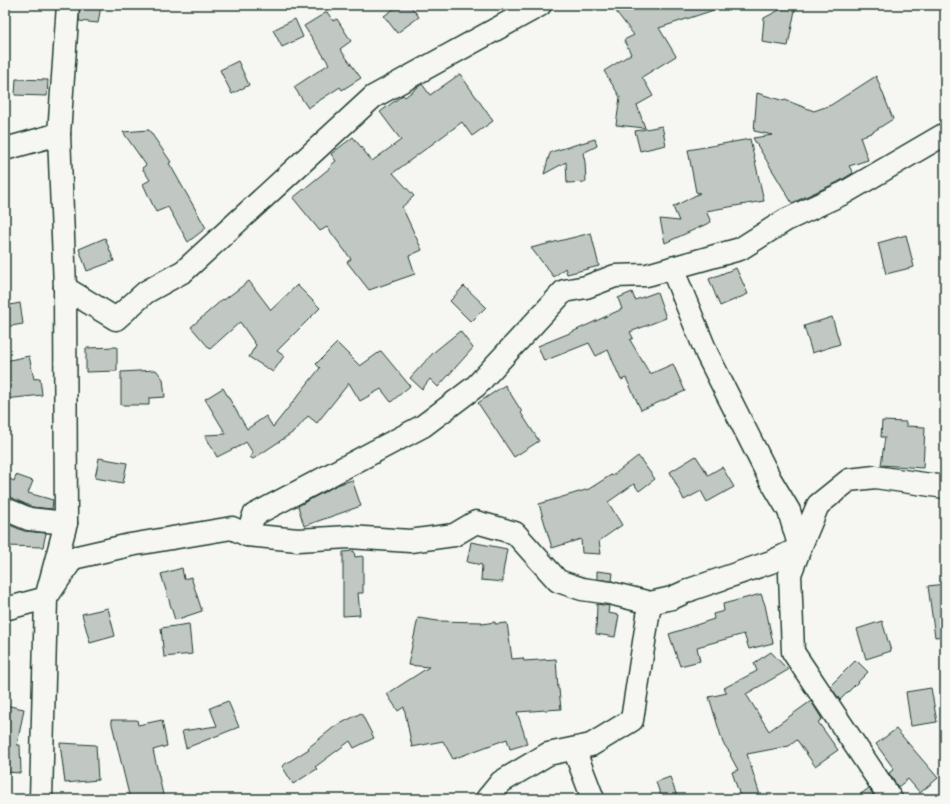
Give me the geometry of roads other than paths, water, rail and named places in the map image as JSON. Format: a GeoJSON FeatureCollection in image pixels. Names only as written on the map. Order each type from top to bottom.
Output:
{"type":"FeatureCollection","features":[{"type":"Feature","properties":{"kind":"street"},"geometry":{"type":"LineString","coordinates":[[41,799],[46,598],[66,523],[65,288],[59,134],[68,5]]}},
{"type":"Feature","properties":{"kind":"street"},"geometry":{"type":"LineString","coordinates":[[65,288],[116,319],[146,292],[184,271],[373,97],[540,5]]}},
{"type":"Feature","properties":{"kind":"street"},"geometry":{"type":"LineString","coordinates":[[5,149],[59,134]]}},
{"type":"Feature","properties":{"kind":"street"},"geometry":{"type":"LineString","coordinates":[[247,535],[254,515],[423,426],[476,386],[564,291],[586,287],[615,276],[647,274],[740,249],[786,220],[844,193],[945,134]]}},
{"type":"Feature","properties":{"kind":"street"},"geometry":{"type":"LineString","coordinates":[[672,268],[707,354],[770,479],[789,511],[800,548]]}},
{"type":"Feature","properties":{"kind":"street"},"geometry":{"type":"LineString","coordinates":[[891,799],[792,652],[790,574],[818,505],[849,480],[876,477],[945,487]]}},
{"type":"Feature","properties":{"kind":"street"},"geometry":{"type":"LineString","coordinates":[[5,509],[29,519],[66,523]]}},
{"type":"Feature","properties":{"kind":"street"},"geometry":{"type":"LineString","coordinates":[[5,609],[46,598],[73,558],[130,545],[232,528],[247,535],[298,540],[349,536],[410,541],[454,535],[476,522],[515,533],[558,581],[582,589],[610,593],[650,603],[672,598],[692,589],[771,562],[800,548]]}},
{"type":"Feature","properties":{"kind":"street"},"geometry":{"type":"LineString","coordinates":[[487,799],[501,782],[548,754],[592,745],[632,720],[650,603]]}},
{"type":"Feature","properties":{"kind":"street"},"geometry":{"type":"LineString","coordinates":[[574,749],[593,799]]}}]}
